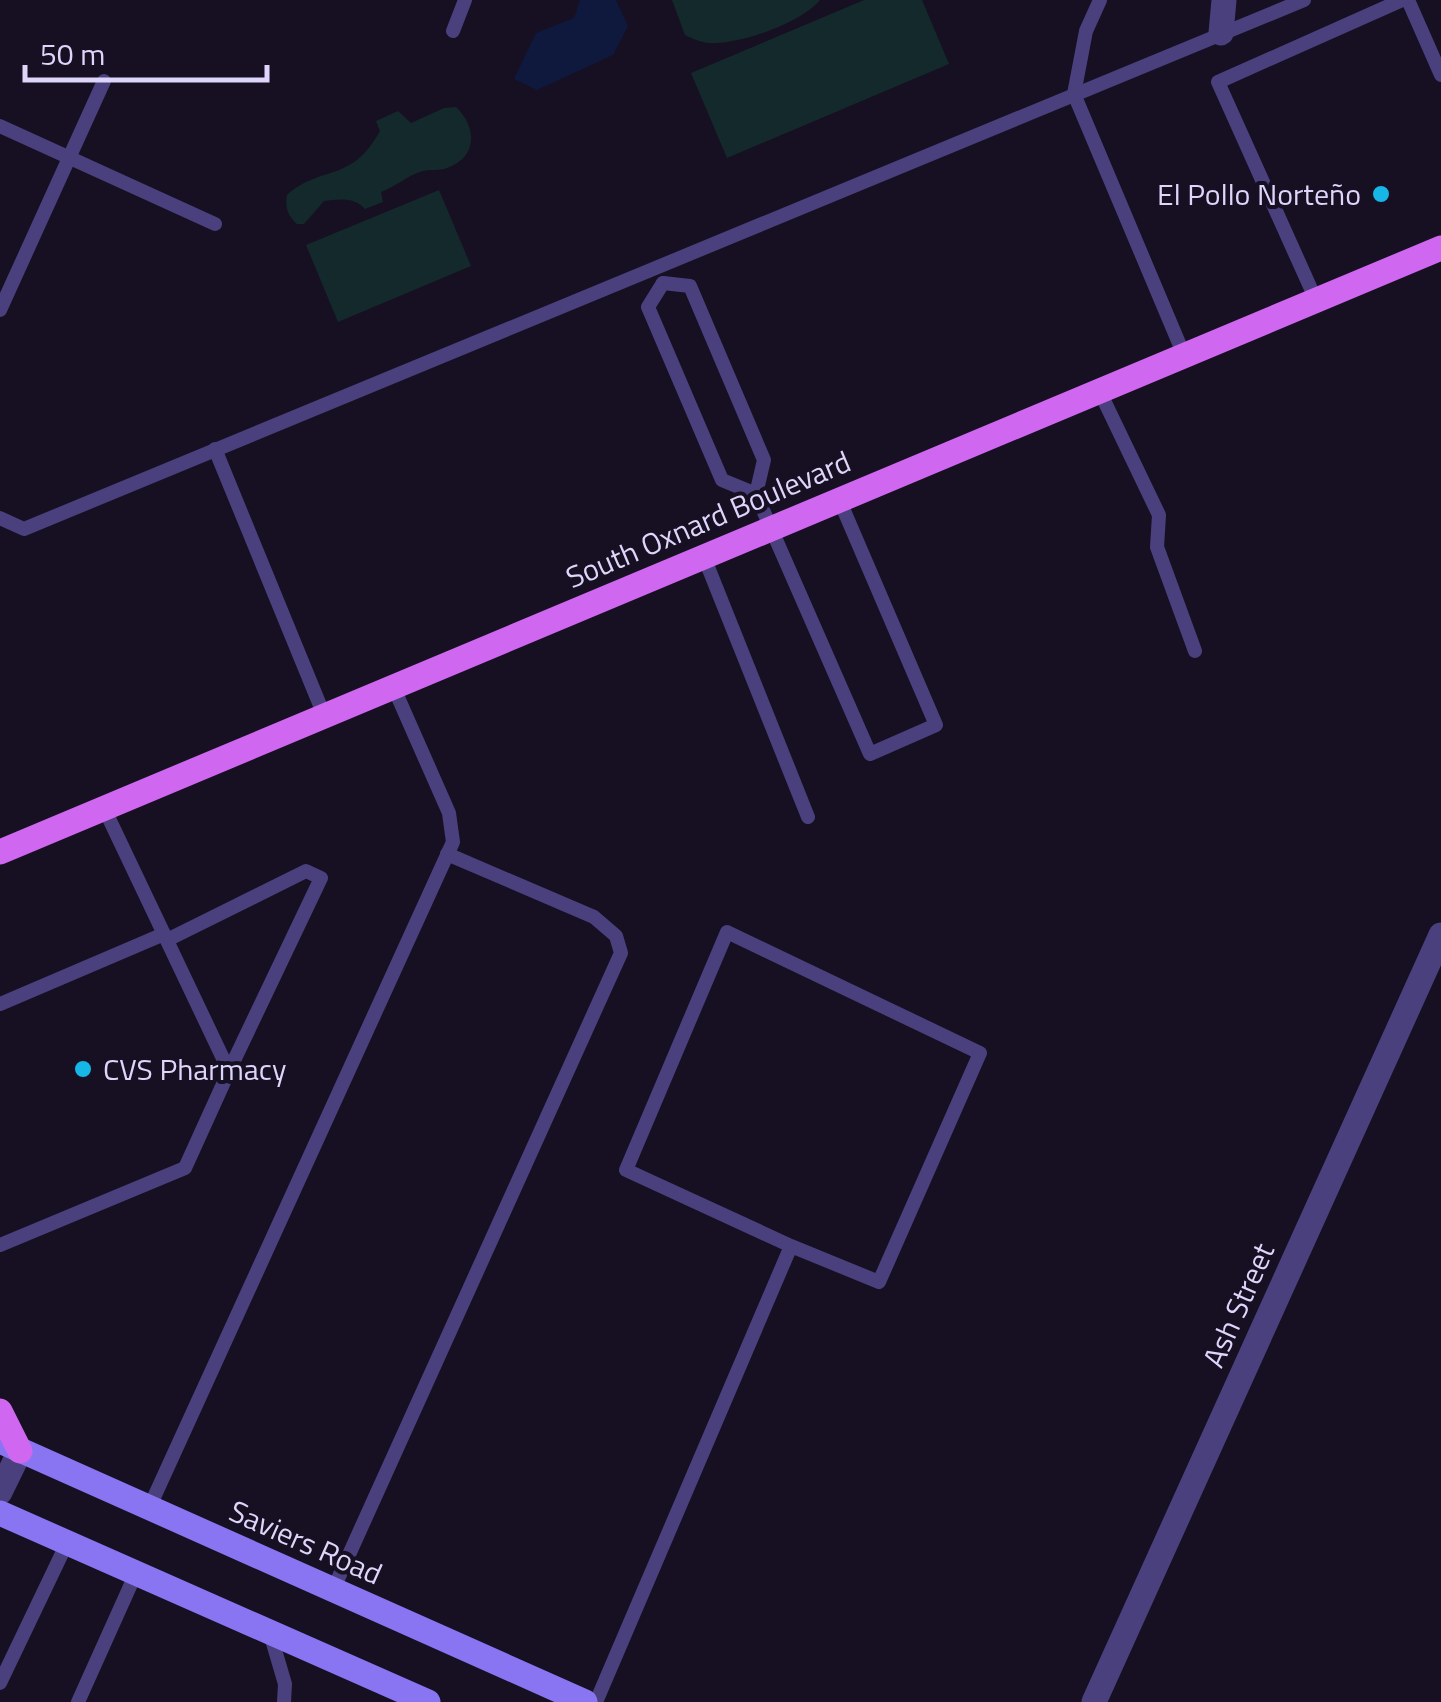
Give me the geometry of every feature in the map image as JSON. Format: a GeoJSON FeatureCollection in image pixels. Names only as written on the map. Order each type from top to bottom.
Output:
{"type":"FeatureCollection","features":[{"type":"Feature","properties":{"kind":"main road","name":"South Oxnard Boulevard"},"geometry":{"type":"LineString","coordinates":[[0,852],[1441,248]]}},
{"type":"Feature","properties":{"kind":"main road"},"geometry":{"type":"LineString","coordinates":[[0,1411],[10,1446]]}},
{"type":"Feature","properties":{"kind":"main road","name":"Saviers Road"},"geometry":{"type":"LineString","coordinates":[[10,1446],[584,1702]]}},
{"type":"Feature","properties":{"kind":"main road"},"geometry":{"type":"LineString","coordinates":[[0,1513],[421,1701]]}},
{"type":"Feature","properties":{"kind":"street"},"geometry":{"type":"LineString","coordinates":[[1221,33],[1224,0]]}},
{"type":"Feature","properties":{"kind":"street","name":"Ash Street"},"geometry":{"type":"LineString","coordinates":[[1094,1702],[1441,935]]}},
{"type":"Feature","properties":{"kind":"street"},"geometry":{"type":"LineString","coordinates":[[0,1492],[10,1446]]}},
{"type":"Feature","properties":{"kind":"lane"},"geometry":{"type":"LineString","coordinates":[[453,31],[466,0]]}},
{"type":"Feature","properties":{"kind":"lane"},"geometry":{"type":"LineString","coordinates":[[1100,0],[1086,31],[1074,94],[1184,355]]}},
{"type":"Feature","properties":{"kind":"lane"},"geometry":{"type":"LineString","coordinates":[[0,518],[24,529],[1304,0]]}},
{"type":"Feature","properties":{"kind":"lane"},"geometry":{"type":"LineString","coordinates":[[1316,300],[1218,82],[1405,0],[1441,75]]}},
{"type":"Feature","properties":{"kind":"lane"},"geometry":{"type":"LineString","coordinates":[[0,310],[104,81]]}},
{"type":"Feature","properties":{"kind":"lane"},"geometry":{"type":"LineString","coordinates":[[0,126],[214,224]]}},
{"type":"Feature","properties":{"kind":"lane"},"geometry":{"type":"LineString","coordinates":[[656,266],[664,282]]}},
{"type":"Feature","properties":{"kind":"lane"},"geometry":{"type":"LineString","coordinates":[[664,282],[648,307],[722,480],[756,494]]}},
{"type":"Feature","properties":{"kind":"lane"},"geometry":{"type":"LineString","coordinates":[[664,282],[690,286],[764,460],[756,494],[870,754],[936,725],[839,499]]}},
{"type":"Feature","properties":{"kind":"lane"},"geometry":{"type":"LineString","coordinates":[[1098,389],[1159,516],[1157,547],[1195,651]]}},
{"type":"Feature","properties":{"kind":"lane"},"geometry":{"type":"LineString","coordinates":[[215,448],[324,716]]}},
{"type":"Feature","properties":{"kind":"lane"},"geometry":{"type":"LineString","coordinates":[[704,557],[808,817]]}},
{"type":"Feature","properties":{"kind":"lane"},"geometry":{"type":"LineString","coordinates":[[150,1506],[452,842],[449,814],[393,686]]}},
{"type":"Feature","properties":{"kind":"lane"},"geometry":{"type":"LineString","coordinates":[[104,808],[229,1070]]}},
{"type":"Feature","properties":{"kind":"lane"},"geometry":{"type":"LineString","coordinates":[[333,1590],[620,953],[616,936],[594,917],[447,854]]}},
{"type":"Feature","properties":{"kind":"lane"},"geometry":{"type":"LineString","coordinates":[[0,1004],[165,937],[306,871],[321,878],[185,1168],[0,1245]]}},
{"type":"Feature","properties":{"kind":"lane"},"geometry":{"type":"LineString","coordinates":[[727,932],[980,1053],[879,1282],[790,1246],[626,1170],[727,932]]}},
{"type":"Feature","properties":{"kind":"lane"},"geometry":{"type":"LineString","coordinates":[[596,1702],[790,1246]]}},
{"type":"Feature","properties":{"kind":"lane"},"geometry":{"type":"LineString","coordinates":[[0,1682],[67,1543]]}},
{"type":"Feature","properties":{"kind":"lane"},"geometry":{"type":"LineString","coordinates":[[78,1702],[136,1573]]}},
{"type":"Feature","properties":{"kind":"lane"},"geometry":{"type":"LineString","coordinates":[[270,1632],[285,1684],[284,1702]]}},
{"type":"Feature","properties":{"kind":"green space"},"geometry":{"type":"Polygon","coordinates":[[[672,0],[820,0],[800,16],[772,29],[712,43],[685,35],[672,0]]]}},
{"type":"Feature","properties":{"kind":"green space"},"geometry":{"type":"Polygon","coordinates":[[[864,0],[922,0],[949,64],[727,158],[691,73],[864,0]]]}},
{"type":"Feature","properties":{"kind":"green space"},"geometry":{"type":"Polygon","coordinates":[[[456,107],[471,132],[469,149],[457,163],[412,175],[381,192],[383,202],[365,209],[352,201],[330,200],[324,201],[304,224],[297,224],[291,217],[287,195],[358,159],[380,131],[376,121],[398,111],[411,123],[444,108],[456,107]]]}},
{"type":"Feature","properties":{"kind":"green space"},"geometry":{"type":"Polygon","coordinates":[[[439,190],[471,266],[338,322],[306,245],[439,190]]]}},
{"type":"Feature","properties":{"kind":"water"},"geometry":{"type":"Polygon","coordinates":[[[580,0],[616,0],[628,26],[613,55],[537,90],[514,79],[536,33],[574,18],[580,0]]]}},
{"type":"Feature","properties":{"kind":"place","name":"El Pollo Norteño"},"geometry":{"type":"Point","coordinates":[1381,194]}},
{"type":"Feature","properties":{"kind":"place","name":"CVS Pharmacy"},"geometry":{"type":"Point","coordinates":[83,1069]}}]}
